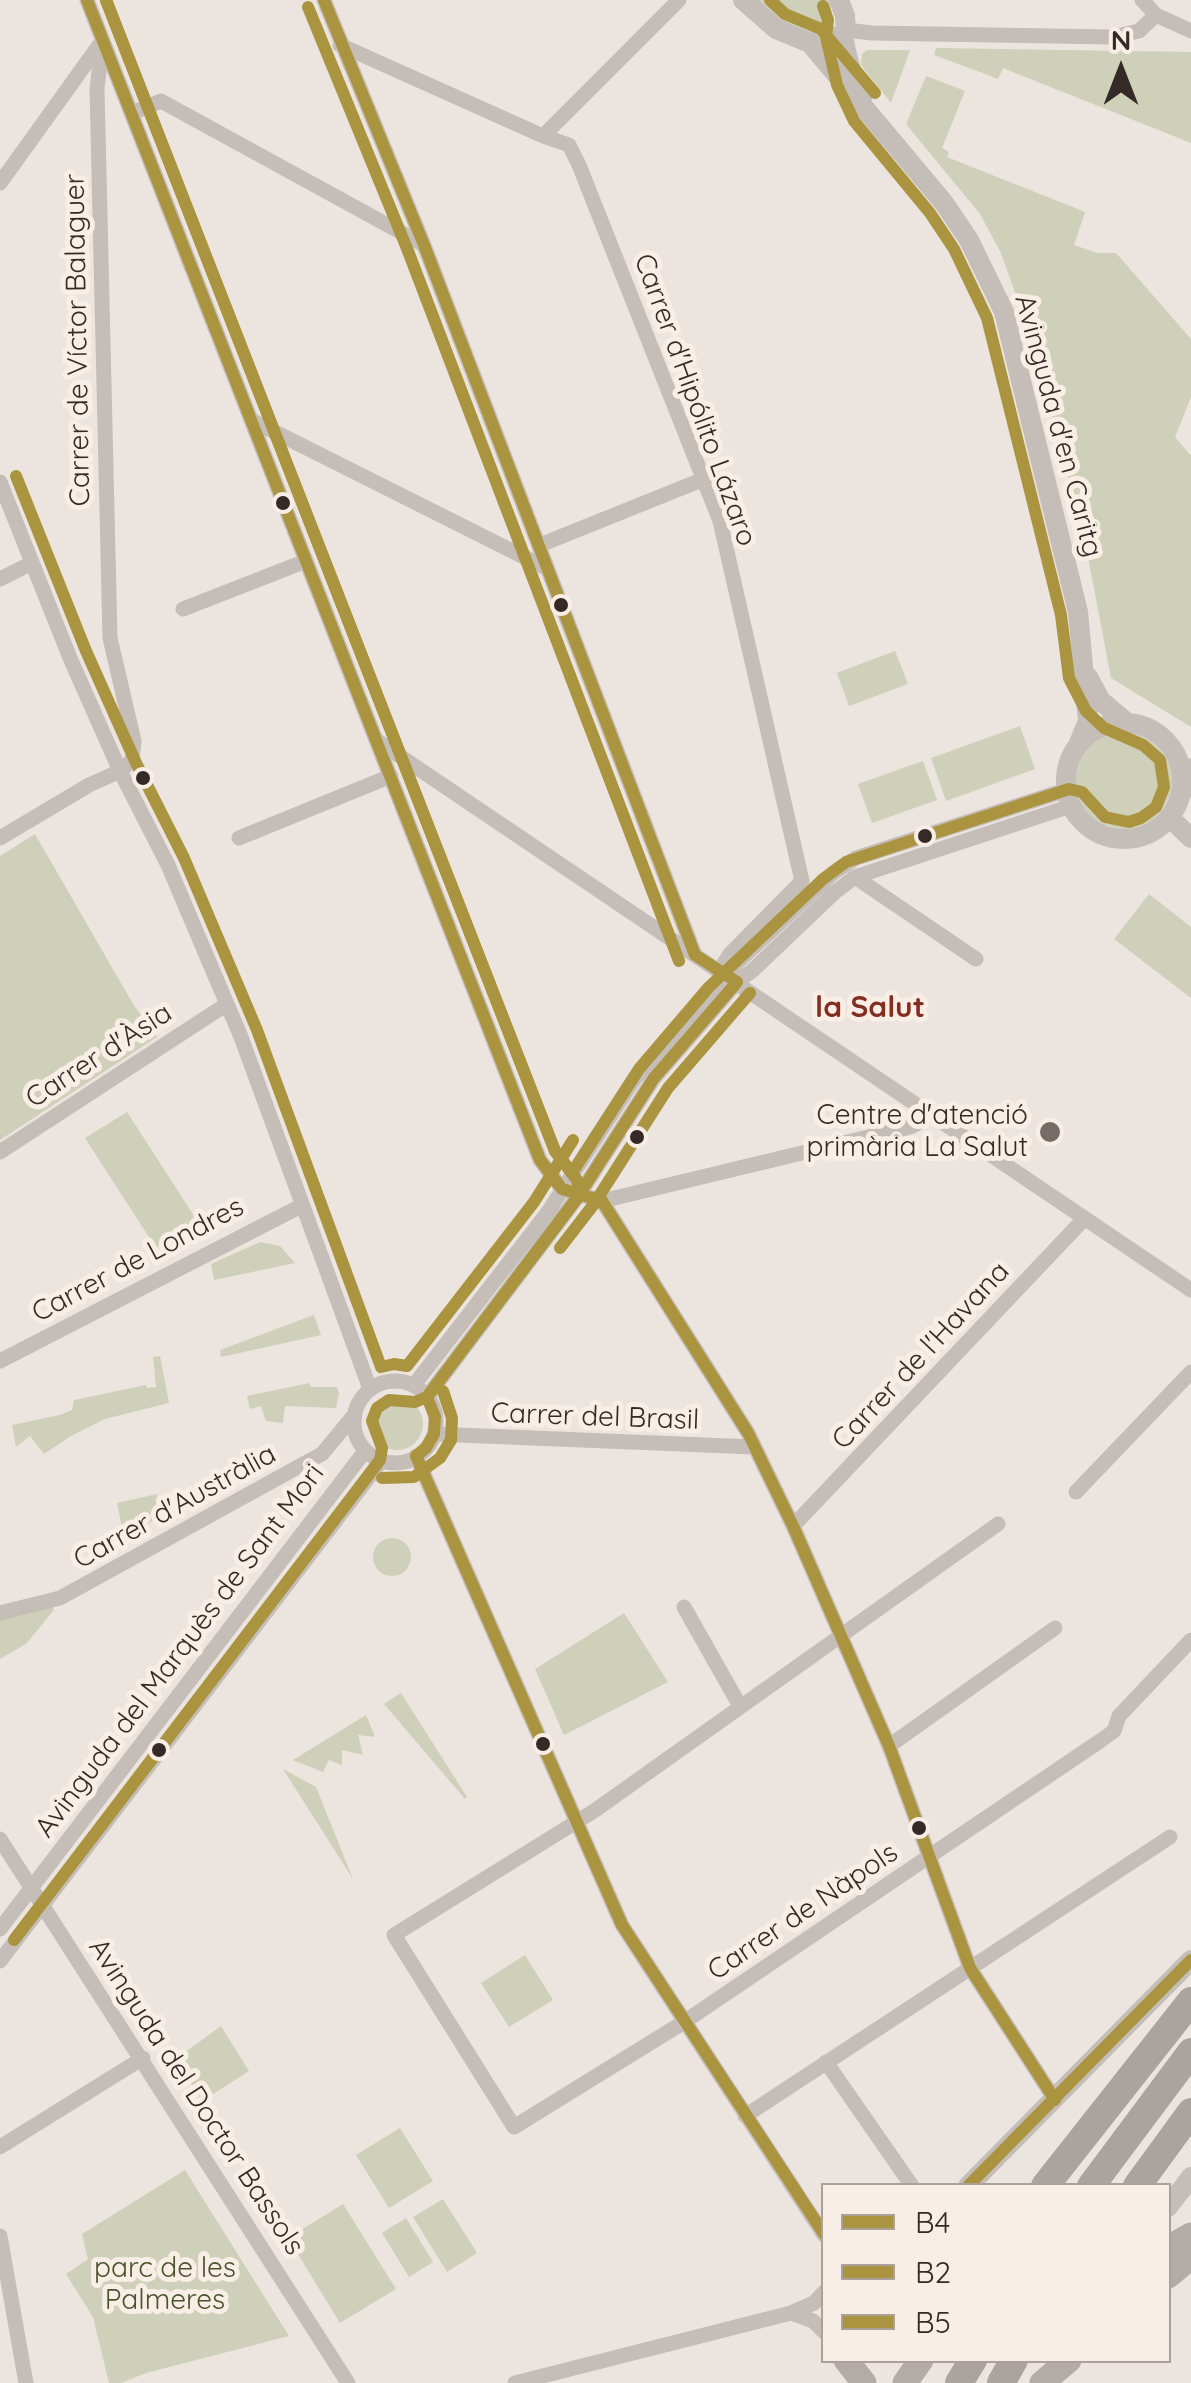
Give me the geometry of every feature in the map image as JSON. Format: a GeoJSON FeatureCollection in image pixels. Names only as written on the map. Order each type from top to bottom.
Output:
{"type":"FeatureCollection","features":[{"type":"Feature","properties":{"kind":"highway"},"geometry":{"type":"LineString","coordinates":[[1046,2183],[1191,2001]]}},
{"type":"Feature","properties":{"kind":"highway"},"geometry":{"type":"LineString","coordinates":[[1093,2183],[1191,2052]]}},
{"type":"Feature","properties":{"kind":"highway"},"geometry":{"type":"LineString","coordinates":[[1139,2183],[1191,2112]]}},
{"type":"Feature","properties":{"kind":"main road"},"geometry":{"type":"LineString","coordinates":[[1171,2274],[1191,2257]]}},
{"type":"Feature","properties":{"kind":"street"},"geometry":{"type":"LineString","coordinates":[[87,0],[546,1171],[562,1189],[602,1201],[910,1127],[926,1112]]}},
{"type":"Feature","properties":{"kind":"street"},"geometry":{"type":"LineString","coordinates":[[324,0],[424,245],[695,955]]}},
{"type":"Feature","properties":{"kind":"street"},"geometry":{"type":"LineString","coordinates":[[543,136],[678,0]]}},
{"type":"Feature","properties":{"kind":"street"},"geometry":{"type":"LineString","coordinates":[[742,0],[776,29],[810,42],[845,32],[1114,37],[1138,30],[1156,15]]}},
{"type":"Feature","properties":{"kind":"street","name":"Avinguda d'en Caritg"},"geometry":{"type":"LineString","coordinates":[[840,0],[854,81],[870,113]]}},
{"type":"Feature","properties":{"kind":"street"},"geometry":{"type":"LineString","coordinates":[[1142,0],[1156,15],[1191,31]]}},
{"type":"Feature","properties":{"kind":"street"},"geometry":{"type":"LineString","coordinates":[[0,183],[103,41]]}},
{"type":"Feature","properties":{"kind":"street","name":"Carrer de Víctor Balaguer"},"geometry":{"type":"LineString","coordinates":[[103,41],[98,89],[110,638],[134,741],[132,760],[120,771]]}},
{"type":"Feature","properties":{"kind":"street","name":"Avinguda d'en Caritg"},"geometry":{"type":"LineString","coordinates":[[810,42],[944,203],[970,240],[1004,312],[1078,612],[1088,721],[1079,743]]}},
{"type":"Feature","properties":{"kind":"street","name":"Carrer d'Hipólito Lázaro"},"geometry":{"type":"LineString","coordinates":[[340,45],[570,145],[720,521],[802,881],[730,954],[727,976]]}},
{"type":"Feature","properties":{"kind":"street"},"geometry":{"type":"LineString","coordinates":[[132,112],[161,101],[424,245]]}},
{"type":"Feature","properties":{"kind":"street"},"geometry":{"type":"LineString","coordinates":[[251,420],[548,569]]}},
{"type":"Feature","properties":{"kind":"street"},"geometry":{"type":"LineString","coordinates":[[540,544],[704,479]]}},
{"type":"Feature","properties":{"kind":"street"},"geometry":{"type":"LineString","coordinates":[[0,482],[30,564],[120,771],[168,865],[227,1004],[370,1389]]}},
{"type":"Feature","properties":{"kind":"street"},"geometry":{"type":"LineString","coordinates":[[183,609],[306,561]]}},
{"type":"Feature","properties":{"kind":"street"},"geometry":{"type":"LineString","coordinates":[[0,579],[30,564]]}},
{"type":"Feature","properties":{"kind":"street","name":"Avinguda d'en Caritg"},"geometry":{"type":"LineString","coordinates":[[1085,671],[1101,701],[1127,722]]}},
{"type":"Feature","properties":{"kind":"street"},"geometry":{"type":"LineString","coordinates":[[1182,804],[1149,834],[1132,839],[1113,838],[1082,821],[1068,798],[1066,773],[1079,743],[1093,732],[1109,724],[1140,725],[1164,738],[1186,766],[1182,804],[1191,838]]}},
{"type":"Feature","properties":{"kind":"street"},"geometry":{"type":"LineString","coordinates":[[376,740],[1191,1290]]}},
{"type":"Feature","properties":{"kind":"street"},"geometry":{"type":"LineString","coordinates":[[0,838],[120,771]]}},
{"type":"Feature","properties":{"kind":"street"},"geometry":{"type":"LineString","coordinates":[[240,838],[391,776]]}},
{"type":"Feature","properties":{"kind":"street"},"geometry":{"type":"LineString","coordinates":[[427,1397],[449,1373],[579,1195],[654,1078],[727,976],[754,970],[835,892],[856,877],[1068,798]]}},
{"type":"Feature","properties":{"kind":"street"},"geometry":{"type":"LineString","coordinates":[[414,1385],[562,1189],[636,1078],[727,976],[832,873],[856,858],[1068,798]]}},
{"type":"Feature","properties":{"kind":"street"},"geometry":{"type":"LineString","coordinates":[[856,877],[976,958]]}},
{"type":"Feature","properties":{"kind":"street","name":"Carrer d'Àsia"},"geometry":{"type":"LineString","coordinates":[[0,1152],[227,1004]]}},
{"type":"Feature","properties":{"kind":"street"},"geometry":{"type":"LineString","coordinates":[[602,1201],[730,1401],[794,1526],[889,1746],[970,1968],[1056,2100]]}},
{"type":"Feature","properties":{"kind":"street","name":"Carrer de Londres"},"geometry":{"type":"LineString","coordinates":[[0,1361],[301,1206]]}},
{"type":"Feature","properties":{"kind":"street","name":"Carrer de l'Havana"},"geometry":{"type":"LineString","coordinates":[[794,1526],[1084,1219]]}},
{"type":"Feature","properties":{"kind":"street"},"geometry":{"type":"LineString","coordinates":[[1076,1492],[1191,1372]]}},
{"type":"Feature","properties":{"kind":"street"},"geometry":{"type":"LineString","coordinates":[[396,1381],[414,1385],[427,1397],[435,1417],[434,1434],[426,1448],[398,1462],[365,1452],[356,1435],[354,1414],[370,1389],[396,1381]]}},
{"type":"Feature","properties":{"kind":"street","name":"Carrer d'Austràlia"},"geometry":{"type":"LineString","coordinates":[[0,1613],[60,1598],[322,1454],[354,1414]]}},
{"type":"Feature","properties":{"kind":"street","name":"Carrer del Brasil"},"geometry":{"type":"LineString","coordinates":[[434,1434],[754,1447]]}},
{"type":"Feature","properties":{"kind":"street","name":"Avinguda del Marquès de Sant Mori"},"geometry":{"type":"LineString","coordinates":[[0,1929],[365,1452]]}},
{"type":"Feature","properties":{"kind":"street"},"geometry":{"type":"LineString","coordinates":[[416,1456],[622,1925],[821,2230]]}},
{"type":"Feature","properties":{"kind":"street","name":"Avinguda del Marquès de Sant Mori"},"geometry":{"type":"LineString","coordinates":[[0,1961],[382,1460]]}},
{"type":"Feature","properties":{"kind":"street"},"geometry":{"type":"LineString","coordinates":[[576,1822],[998,1524]]}},
{"type":"Feature","properties":{"kind":"street"},"geometry":{"type":"LineString","coordinates":[[684,1607],[740,1706]]}},
{"type":"Feature","properties":{"kind":"street"},"geometry":{"type":"LineString","coordinates":[[889,1746],[1055,1628]]}},
{"type":"Feature","properties":{"kind":"street","name":"Carrer de Nàpols"},"geometry":{"type":"LineString","coordinates":[[576,1822],[394,1936],[514,2126],[684,2022],[1114,1731],[1119,1716],[1191,1640]]}},
{"type":"Feature","properties":{"kind":"street"},"geometry":{"type":"LineString","coordinates":[[745,2116],[1170,1837]]}},
{"type":"Feature","properties":{"kind":"street","name":"Avinguda del Doctor Bassols"},"geometry":{"type":"LineString","coordinates":[[0,1839],[348,2383]]}},
{"type":"Feature","properties":{"kind":"street"},"geometry":{"type":"LineString","coordinates":[[971,2183],[1191,1960]]}},
{"type":"Feature","properties":{"kind":"street"},"geometry":{"type":"LineString","coordinates":[[0,2147],[143,2058]]}},
{"type":"Feature","properties":{"kind":"street"},"geometry":{"type":"LineString","coordinates":[[826,2062],[910,2183]]}},
{"type":"Feature","properties":{"kind":"street"},"geometry":{"type":"LineString","coordinates":[[1171,2203],[1191,2177]]}},
{"type":"Feature","properties":{"kind":"street"},"geometry":{"type":"LineString","coordinates":[[0,2236],[26,2383]]}},
{"type":"Feature","properties":{"kind":"street"},"geometry":{"type":"LineString","coordinates":[[515,2383],[791,2314],[821,2295]]}},
{"type":"Feature","properties":{"kind":"street"},"geometry":{"type":"LineString","coordinates":[[791,2314],[821,2329]]}},
{"type":"Feature","properties":{"kind":"green space"},"geometry":{"type":"Polygon","coordinates":[[[755,0],[830,0],[832,17],[822,30],[811,33],[780,21],[755,0]]]}},
{"type":"Feature","properties":{"kind":"green space"},"geometry":{"type":"Polygon","coordinates":[[[936,48],[1191,52],[1191,143],[1003,68],[998,79],[934,55],[936,48]]]}},
{"type":"Feature","properties":{"kind":"green space"},"geometry":{"type":"Polygon","coordinates":[[[867,50],[910,50],[891,103],[861,65],[862,54],[867,50]]]}},
{"type":"Feature","properties":{"kind":"green space"},"geometry":{"type":"Polygon","coordinates":[[[926,76],[965,91],[942,148],[949,152],[947,157],[1085,212],[1074,245],[1097,253],[1116,253],[1191,339],[1191,397],[1175,437],[1191,456],[1191,727],[1111,678],[1085,541],[1029,332],[1001,253],[980,214],[906,124],[926,76]]]}},
{"type":"Feature","properties":{"kind":"green space"},"geometry":{"type":"Polygon","coordinates":[[[895,651],[908,684],[849,706],[837,673],[895,651]]]}},
{"type":"Feature","properties":{"kind":"green space"},"geometry":{"type":"Polygon","coordinates":[[[1020,726],[1035,769],[946,801],[931,758],[1020,726]]]}},
{"type":"Feature","properties":{"kind":"green space"},"geometry":{"type":"Polygon","coordinates":[[[1124,733],[1142,737],[1158,747],[1168,763],[1172,781],[1168,799],[1158,815],[1142,825],[1124,829],[1106,825],[1090,815],[1080,799],[1076,781],[1080,763],[1090,747],[1106,737],[1124,733]]]}},
{"type":"Feature","properties":{"kind":"green space"},"geometry":{"type":"Polygon","coordinates":[[[923,761],[937,800],[872,823],[858,784],[923,761]]]}},
{"type":"Feature","properties":{"kind":"green space"},"geometry":{"type":"Polygon","coordinates":[[[35,834],[133,1004],[157,1037],[0,1140],[0,856],[35,834]]]}},
{"type":"Feature","properties":{"kind":"green space"},"geometry":{"type":"Polygon","coordinates":[[[1149,894],[1191,927],[1191,998],[1114,939],[1149,894]]]}},
{"type":"Feature","properties":{"kind":"green space"},"geometry":{"type":"Polygon","coordinates":[[[127,1112],[198,1222],[156,1248],[85,1138],[127,1112]]]}},
{"type":"Feature","properties":{"kind":"green space"},"geometry":{"type":"Polygon","coordinates":[[[260,1242],[280,1246],[295,1263],[214,1280],[211,1264],[260,1242]]]}},
{"type":"Feature","properties":{"kind":"green space"},"geometry":{"type":"Polygon","coordinates":[[[314,1315],[321,1335],[221,1357],[220,1350],[314,1315]]]}},
{"type":"Feature","properties":{"kind":"green space"},"geometry":{"type":"Polygon","coordinates":[[[160,1356],[169,1403],[105,1419],[44,1454],[30,1436],[16,1447],[12,1425],[60,1415],[72,1410],[74,1400],[146,1385],[156,1387],[153,1357],[160,1356]]]}},
{"type":"Feature","properties":{"kind":"green space"},"geometry":{"type":"Polygon","coordinates":[[[309,1383],[311,1387],[337,1387],[336,1408],[285,1406],[283,1423],[266,1421],[261,1406],[250,1409],[247,1396],[309,1383]]]}},
{"type":"Feature","properties":{"kind":"green space"},"geometry":{"type":"Polygon","coordinates":[[[397,1398],[416,1405],[423,1424],[416,1443],[397,1450],[378,1443],[371,1424],[378,1405],[397,1398]]]}},
{"type":"Feature","properties":{"kind":"green space"},"geometry":{"type":"Polygon","coordinates":[[[157,1494],[161,1516],[124,1537],[117,1503],[157,1494]]]}},
{"type":"Feature","properties":{"kind":"green space"},"geometry":{"type":"Polygon","coordinates":[[[392,1538],[406,1543],[411,1557],[406,1571],[392,1576],[378,1571],[373,1557],[378,1543],[392,1538]]]}},
{"type":"Feature","properties":{"kind":"green space"},"geometry":{"type":"Polygon","coordinates":[[[52,1606],[54,1610],[26,1644],[0,1659],[0,1618],[52,1606]]]}},
{"type":"Feature","properties":{"kind":"green space"},"geometry":{"type":"Polygon","coordinates":[[[624,1613],[668,1682],[564,1735],[535,1669],[624,1613]]]}},
{"type":"Feature","properties":{"kind":"green space"},"geometry":{"type":"Polygon","coordinates":[[[401,1693],[467,1797],[465,1799],[384,1704],[401,1693]]]}},
{"type":"Feature","properties":{"kind":"green space"},"geometry":{"type":"Polygon","coordinates":[[[366,1715],[375,1737],[358,1735],[363,1755],[342,1750],[342,1765],[329,1760],[323,1772],[293,1760],[366,1715]]]}},
{"type":"Feature","properties":{"kind":"green space"},"geometry":{"type":"Polygon","coordinates":[[[283,1769],[316,1787],[353,1879],[283,1769]]]}},
{"type":"Feature","properties":{"kind":"green space"},"geometry":{"type":"Polygon","coordinates":[[[525,1955],[553,2000],[509,2027],[481,1983],[525,1955]]]}},
{"type":"Feature","properties":{"kind":"green space"},"geometry":{"type":"Polygon","coordinates":[[[221,2026],[249,2071],[202,2101],[176,2059],[221,2026]]]}},
{"type":"Feature","properties":{"kind":"green space"},"geometry":{"type":"Polygon","coordinates":[[[400,2128],[433,2181],[389,2208],[356,2155],[400,2128]]]}},
{"type":"Feature","properties":{"kind":"green space","name":"parc de les Palmeres"},"geometry":{"type":"Polygon","coordinates":[[[185,2170],[289,2336],[121,2383],[109,2383],[93,2317],[66,2274],[88,2259],[82,2234],[185,2170]]]}},
{"type":"Feature","properties":{"kind":"green space"},"geometry":{"type":"Polygon","coordinates":[[[443,2199],[477,2253],[447,2272],[413,2217],[443,2199]]]}},
{"type":"Feature","properties":{"kind":"green space"},"geometry":{"type":"Polygon","coordinates":[[[343,2204],[396,2289],[340,2323],[288,2238],[343,2204]]]}},
{"type":"Feature","properties":{"kind":"green space"},"geometry":{"type":"Polygon","coordinates":[[[406,2218],[433,2262],[409,2277],[382,2233],[406,2218]]]}},
{"type":"Feature","properties":{"kind":"transit line","name":"B4"},"geometry":{"type":"LineString","coordinates":[[87,0],[540,1160],[562,1189],[602,1201],[748,1433],[889,1746],[970,1968],[1055,2100]]}},
{"type":"Feature","properties":{"kind":"transit line","name":"B2"},"geometry":{"type":"LineString","coordinates":[[14,1940],[380,1460],[382,1448],[372,1421],[377,1408],[389,1400],[415,1402],[427,1397],[576,1200],[579,1190],[577,1180],[555,1151],[106,0]]}},
{"type":"Feature","properties":{"kind":"transit line","name":"B5"},"geometry":{"type":"LineString","coordinates":[[106,0],[555,1151],[572,1173],[639,1069],[709,987],[846,862],[1069,789],[1082,792],[1105,817],[1129,822],[1156,807],[1164,787],[1160,760],[1143,745],[1104,728],[1086,711],[1069,678],[1061,615],[987,318],[954,249],[930,213],[854,121],[837,85],[823,6]]}},
{"type":"Feature","properties":{"kind":"transit line","name":"B4"},"geometry":{"type":"LineString","coordinates":[[324,0],[424,245],[695,955],[737,982],[654,1078],[579,1195],[427,1397],[435,1417],[434,1434],[416,1456],[622,1925],[821,2229]]}},
{"type":"Feature","properties":{"kind":"transit line","name":"B5"},"geometry":{"type":"LineString","coordinates":[[770,0],[785,14],[821,29],[875,93]]}},
{"type":"Feature","properties":{"kind":"transit line","name":"B2"},"geometry":{"type":"LineString","coordinates":[[308,7],[408,251],[679,961]]}},
{"type":"Feature","properties":{"kind":"transit line","name":"B5"},"geometry":{"type":"LineString","coordinates":[[16,476],[86,651],[184,858],[257,1030],[381,1367],[407,1366],[534,1202],[573,1140]]}},
{"type":"Feature","properties":{"kind":"transit line","name":"B2"},"geometry":{"type":"LineString","coordinates":[[560,1248],[594,1204],[668,1088],[750,993]]}},
{"type":"Feature","properties":{"kind":"transit line","name":"B2"},"geometry":{"type":"LineString","coordinates":[[382,1478],[414,1477],[440,1458],[451,1440],[452,1418],[443,1391]]}},
{"type":"Feature","properties":{"kind":"transit line","name":"B4"},"geometry":{"type":"LineString","coordinates":[[971,2183],[1191,1960]]}},
{"type":"Feature","properties":{"kind":"place","name":"Centre d'atenció primària La Salut"},"geometry":{"type":"Point","coordinates":[1050,1132]}},
{"type":"Feature","properties":{"kind":"district","name":"la Salut"},"geometry":{"type":"Point","coordinates":[870,1008]}}]}
